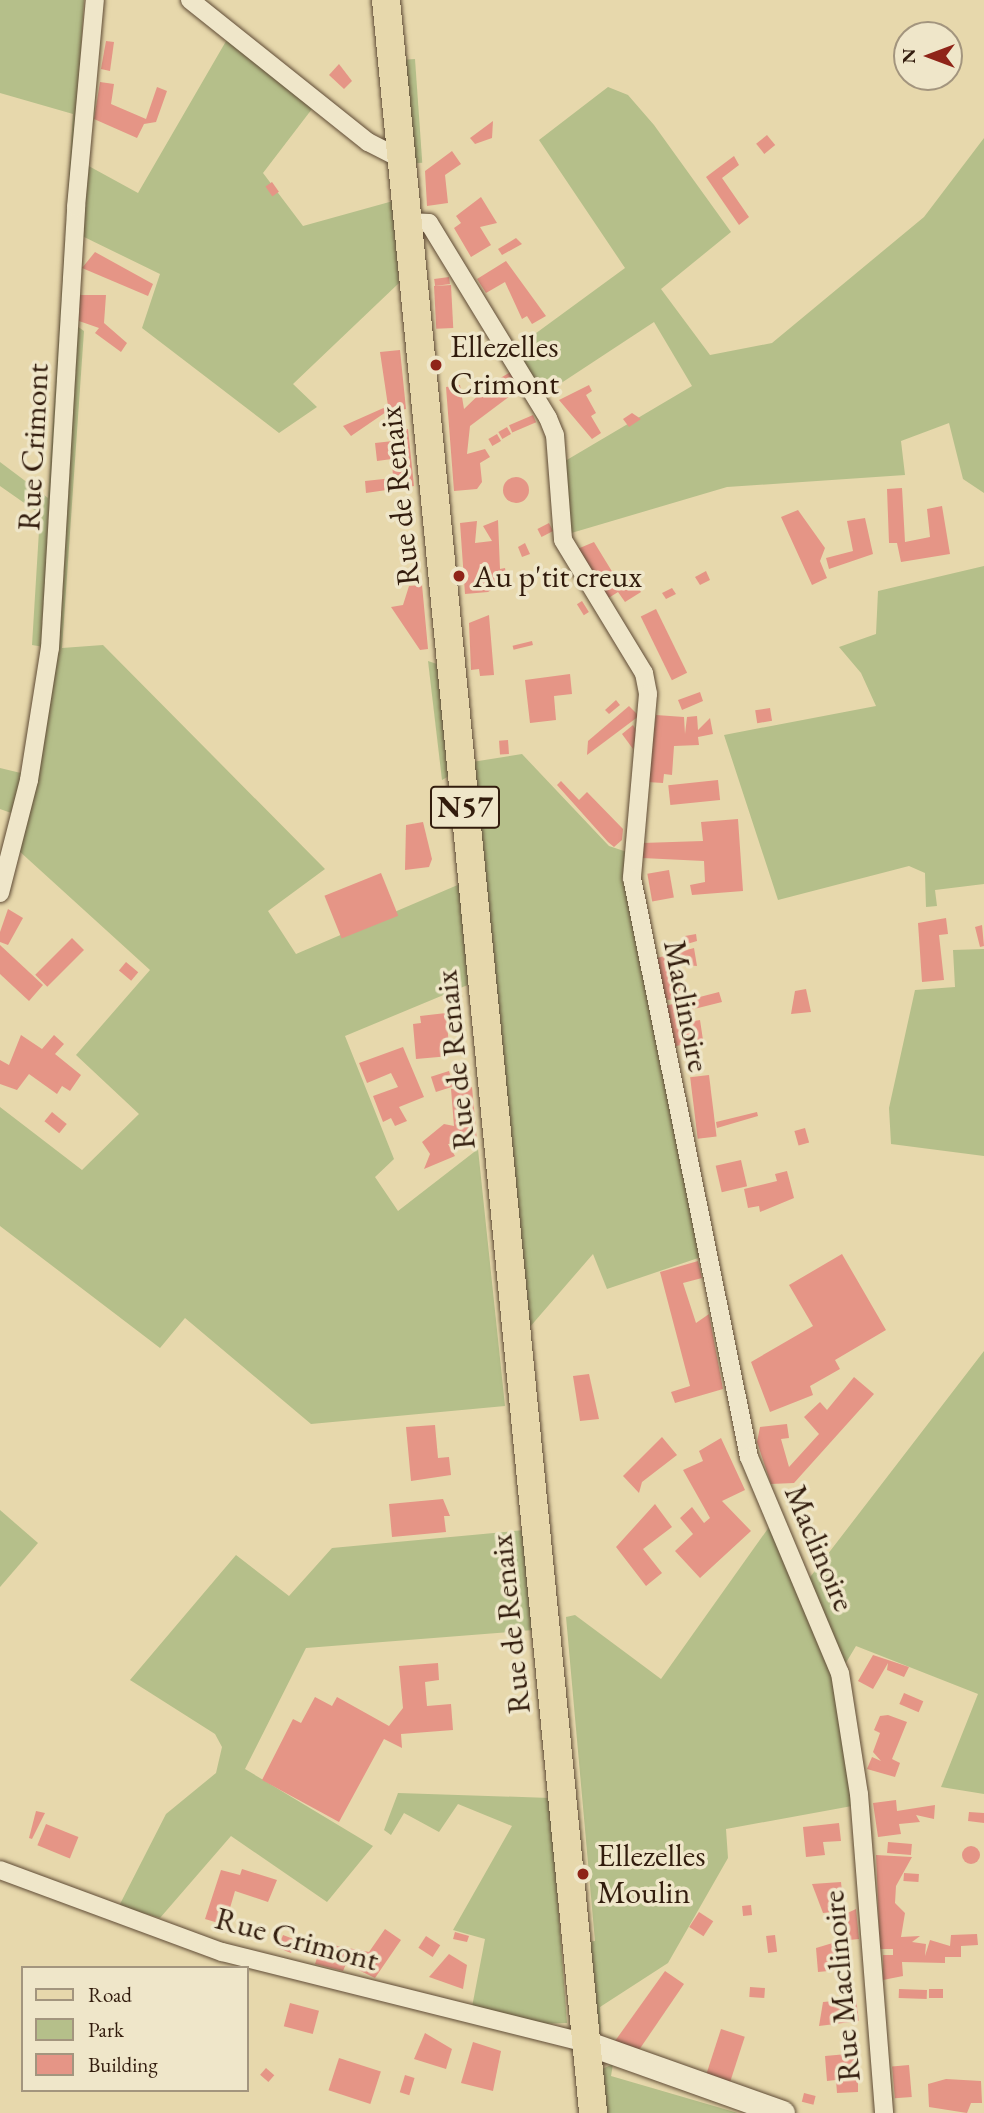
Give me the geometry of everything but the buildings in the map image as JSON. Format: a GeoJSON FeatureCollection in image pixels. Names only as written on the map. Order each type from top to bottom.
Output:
{"type":"FeatureCollection","features":[{"type":"Feature","properties":{"kind":"main road","name":"Rue de Renaix"},"geometry":{"type":"LineString","coordinates":[[386,0],[593,2113]]}},
{"type":"Feature","properties":{"kind":"street","name":"Rue Crimont"},"geometry":{"type":"LineString","coordinates":[[0,893],[29,780],[50,648],[75,219],[95,0]]}},
{"type":"Feature","properties":{"kind":"street"},"geometry":{"type":"LineString","coordinates":[[190,0],[386,155],[402,159]]}},
{"type":"Feature","properties":{"kind":"street","name":"Maclinoire"},"geometry":{"type":"LineString","coordinates":[[408,222],[429,223],[548,418],[555,435],[563,540],[644,673],[648,694],[631,864],[654,998],[749,1457],[840,1673],[864,1853]]}},
{"type":"Feature","properties":{"kind":"street","name":"Rue Maclinoire"},"geometry":{"type":"LineString","coordinates":[[864,1853],[884,2113]]}},
{"type":"Feature","properties":{"kind":"street","name":"Rue Crimont"},"geometry":{"type":"LineString","coordinates":[[0,1870],[222,1952],[586,2043]]}},
{"type":"Feature","properties":{"kind":"street"},"geometry":{"type":"LineString","coordinates":[[586,2043],[783,2113]]}},
{"type":"Feature","properties":{"kind":"green space"},"geometry":{"type":"Polygon","coordinates":[[[0,0],[84,0],[44,647],[32,645],[40,514],[0,486],[0,462],[48,498],[73,114],[0,93],[0,0]]]}},
{"type":"Feature","properties":{"kind":"green space"},"geometry":{"type":"Polygon","coordinates":[[[229,36],[315,105],[263,173],[303,226],[393,201],[399,283],[293,384],[317,407],[279,433],[142,328],[160,274],[80,235],[85,164],[138,193],[229,36]]]}},
{"type":"Feature","properties":{"kind":"green space"},"geometry":{"type":"Polygon","coordinates":[[[415,59],[422,163],[411,164],[404,60],[415,59]]]}},
{"type":"Feature","properties":{"kind":"green space"},"geometry":{"type":"Polygon","coordinates":[[[608,87],[628,95],[654,125],[731,232],[661,289],[710,355],[772,343],[924,217],[984,138],[984,493],[963,479],[949,423],[901,441],[905,475],[727,487],[568,534],[560,464],[692,386],[654,322],[543,395],[513,350],[625,268],[539,140],[608,87]]]}},
{"type":"Feature","properties":{"kind":"green space"},"geometry":{"type":"Polygon","coordinates":[[[74,324],[84,331],[62,648],[103,645],[325,869],[268,911],[296,954],[460,884],[470,984],[345,1036],[394,1159],[375,1177],[398,1211],[478,1149],[505,1406],[311,1424],[185,1318],[160,1348],[0,1226],[0,1107],[82,1170],[139,1114],[76,1055],[150,970],[18,850],[32,789],[74,324]]]}},
{"type":"Feature","properties":{"kind":"green space"},"geometry":{"type":"Polygon","coordinates":[[[984,566],[984,884],[935,890],[937,906],[926,907],[925,873],[909,866],[778,900],[724,735],[876,706],[861,673],[839,647],[876,634],[878,591],[984,566]]]}},
{"type":"Feature","properties":{"kind":"green space"},"geometry":{"type":"Polygon","coordinates":[[[428,661],[437,664],[449,776],[442,780],[428,661]]]}},
{"type":"Feature","properties":{"kind":"green space"},"geometry":{"type":"Polygon","coordinates":[[[522,754],[609,846],[627,852],[704,1256],[607,1289],[593,1254],[529,1328],[472,762],[522,754]]]}},
{"type":"Feature","properties":{"kind":"green space"},"geometry":{"type":"Polygon","coordinates":[[[0,768],[25,774],[14,814],[0,809],[0,768]]]}},
{"type":"Feature","properties":{"kind":"green space"},"geometry":{"type":"Polygon","coordinates":[[[984,949],[984,1156],[891,1144],[889,1108],[915,990],[955,987],[953,950],[984,949]]]}},
{"type":"Feature","properties":{"kind":"green space"},"geometry":{"type":"Polygon","coordinates":[[[984,1351],[984,1794],[941,1787],[978,1694],[856,1646],[841,1671],[804,1585],[984,1351]]]}},
{"type":"Feature","properties":{"kind":"green space"},"geometry":{"type":"Polygon","coordinates":[[[0,1510],[38,1543],[0,1587],[0,1510]]]}},
{"type":"Feature","properties":{"kind":"green space"},"geometry":{"type":"Polygon","coordinates":[[[774,1520],[833,1670],[852,1806],[726,1829],[728,1858],[668,1963],[600,2007],[601,2036],[586,1942],[595,1941],[566,1617],[575,1615],[661,1679],[774,1520]]]}},
{"type":"Feature","properties":{"kind":"green space"},"geometry":{"type":"Polygon","coordinates":[[[525,1530],[534,1630],[306,1648],[245,1769],[373,1846],[327,1902],[231,1836],[160,1918],[119,1906],[166,1814],[216,1773],[222,1747],[215,1734],[130,1680],[236,1555],[289,1596],[332,1548],[525,1530]]]}},
{"type":"Feature","properties":{"kind":"green space"},"geometry":{"type":"Polygon","coordinates":[[[398,1793],[550,1798],[567,2023],[540,2024],[472,2007],[485,1939],[453,1930],[512,1826],[458,1804],[439,1832],[404,1813],[391,1835],[384,1830],[398,1793]]]}},
{"type":"Feature","properties":{"kind":"green space"},"geometry":{"type":"Polygon","coordinates":[[[613,2064],[611,2076],[738,2113],[604,2113],[602,2069],[613,2064]]]}},
{"type":"Feature","properties":{"kind":"place","name":"Ellezelles Crimont"},"geometry":{"type":"Point","coordinates":[436,365]}},
{"type":"Feature","properties":{"kind":"place","name":"Au p'tit creux"},"geometry":{"type":"Point","coordinates":[459,576]}},
{"type":"Feature","properties":{"kind":"place","name":"Ellezelles Moulin"},"geometry":{"type":"Point","coordinates":[583,1874]}}]}
